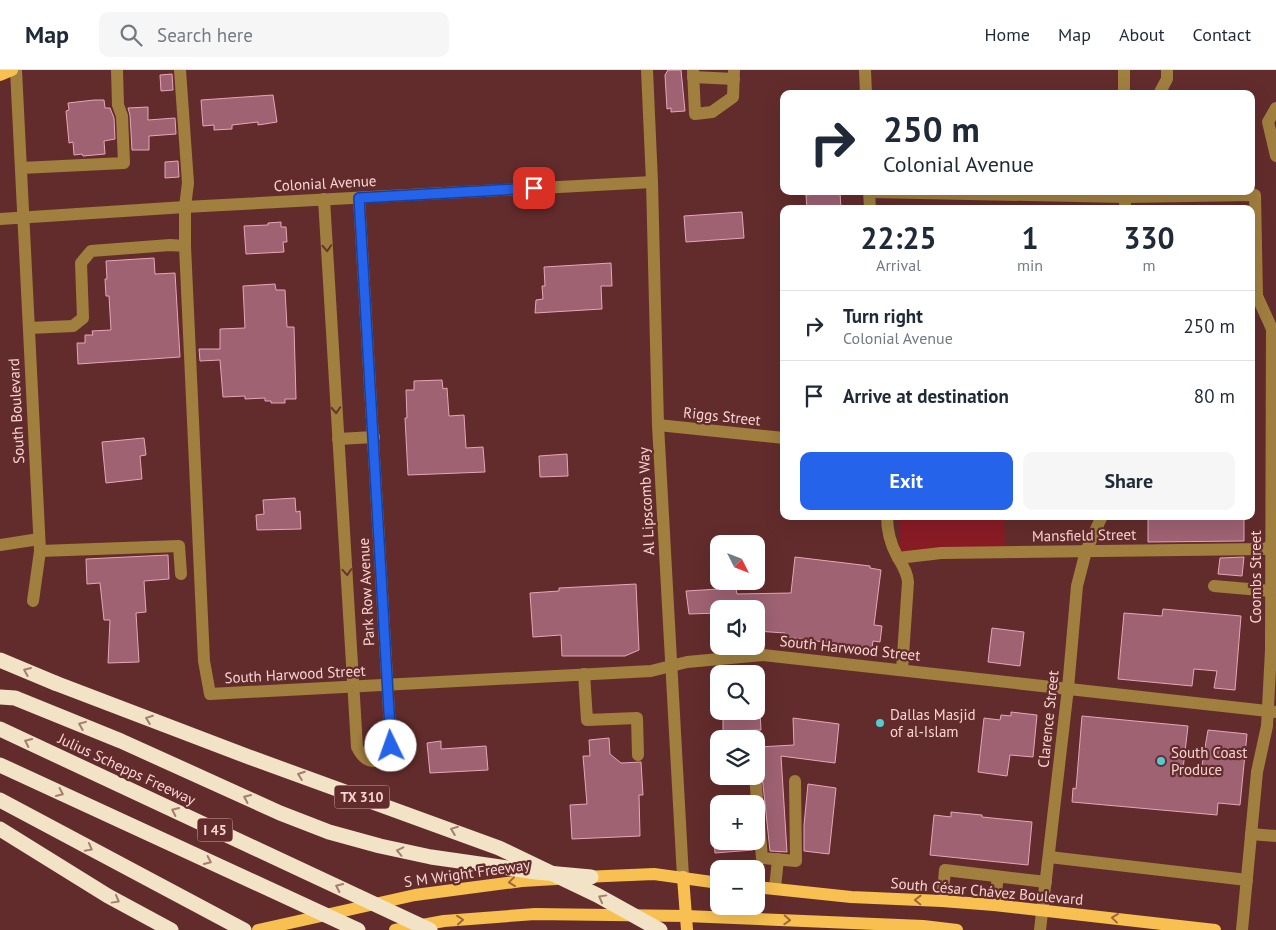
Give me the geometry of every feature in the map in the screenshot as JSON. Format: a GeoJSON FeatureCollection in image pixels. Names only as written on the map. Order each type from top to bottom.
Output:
{"type":"FeatureCollection","features":[{"type":"Feature","properties":{"kind":"highway","name":"TX 310"},"geometry":{"type":"LineString","coordinates":[[0,660],[216,745],[499,848],[597,895],[660,930]]}},
{"type":"Feature","properties":{"kind":"highway"},"geometry":{"type":"LineString","coordinates":[[0,697],[15,698],[113,738],[280,813],[321,829],[405,852],[431,857],[591,877]]}},
{"type":"Feature","properties":{"kind":"highway","name":"Julius Schepps Freeway"},"geometry":{"type":"LineString","coordinates":[[0,729],[430,930]]}},
{"type":"Feature","properties":{"kind":"highway","name":"I 45"},"geometry":{"type":"LineString","coordinates":[[0,765],[358,930]]}},
{"type":"Feature","properties":{"kind":"highway"},"geometry":{"type":"LineString","coordinates":[[0,800],[244,930]]}},
{"type":"Feature","properties":{"kind":"highway"},"geometry":{"type":"LineString","coordinates":[[0,829],[108,896],[171,930]]}},
{"type":"Feature","properties":{"kind":"main road"},"geometry":{"type":"LineString","coordinates":[[0,75],[12,70]]}},
{"type":"Feature","properties":{"kind":"main road","name":"S M Wright Freeway"},"geometry":{"type":"LineString","coordinates":[[258,930],[415,895],[522,881],[654,874],[683,877]]}},
{"type":"Feature","properties":{"kind":"main road"},"geometry":{"type":"LineString","coordinates":[[683,877],[710,882]]}},
{"type":"Feature","properties":{"kind":"main road","name":"Al Lipscomb Way"},"geometry":{"type":"LineString","coordinates":[[683,877],[687,930]]}},
{"type":"Feature","properties":{"kind":"main road","name":"South César Chávez Boulevard"},"geometry":{"type":"LineString","coordinates":[[765,887],[851,897],[942,901],[1043,910],[1215,930]]}},
{"type":"Feature","properties":{"kind":"main road"},"geometry":{"type":"LineString","coordinates":[[395,930],[444,921],[535,914],[686,916],[923,926],[957,930]]}},
{"type":"Feature","properties":{"kind":"street","name":"South Boulevard"},"geometry":{"type":"LineString","coordinates":[[16,70],[39,544],[33,601]]}},
{"type":"Feature","properties":{"kind":"street"},"geometry":{"type":"LineString","coordinates":[[21,168],[124,163],[122,116],[118,105],[117,70]]}},
{"type":"Feature","properties":{"kind":"street"},"geometry":{"type":"LineString","coordinates":[[29,328],[73,326],[83,318],[81,263],[91,251],[170,245],[185,246],[188,183],[180,70]]}},
{"type":"Feature","properties":{"kind":"street","name":"Al Lipscomb Way"},"geometry":{"type":"LineString","coordinates":[[647,70],[652,182],[658,425],[683,877]]}},
{"type":"Feature","properties":{"kind":"street"},"geometry":{"type":"LineString","coordinates":[[865,70],[866,90]]}},
{"type":"Feature","properties":{"kind":"street"},"geometry":{"type":"LineString","coordinates":[[1124,70],[1124,90]]}},
{"type":"Feature","properties":{"kind":"street"},"geometry":{"type":"LineString","coordinates":[[1161,90],[1167,79],[1167,70]]}},
{"type":"Feature","properties":{"kind":"street"},"geometry":{"type":"LineString","coordinates":[[693,73],[734,74],[733,97],[712,112],[695,114],[693,73]]}},
{"type":"Feature","properties":{"kind":"street"},"geometry":{"type":"LineString","coordinates":[[1276,108],[1268,122],[1276,156]]}},
{"type":"Feature","properties":{"kind":"street","name":"Colonial Avenue"},"geometry":{"type":"LineString","coordinates":[[0,219],[324,199],[652,182]]}},
{"type":"Feature","properties":{"kind":"street"},"geometry":{"type":"LineString","coordinates":[[1022,195],[1125,199],[1159,195]]}},
{"type":"Feature","properties":{"kind":"street","name":"Park Row Avenue"},"geometry":{"type":"LineString","coordinates":[[324,199],[357,746],[360,754],[368,760],[378,761],[388,754],[391,746],[359,198]]}},
{"type":"Feature","properties":{"kind":"street","name":"South Harwood Street"},"geometry":{"type":"LineString","coordinates":[[185,246],[204,661],[210,694],[651,671],[720,658],[763,655],[1272,711]]}},
{"type":"Feature","properties":{"kind":"street","name":"Coombs Street"},"geometry":{"type":"LineString","coordinates":[[1242,930],[1257,772],[1272,711],[1271,546],[1274,328],[1255,298]]}},
{"type":"Feature","properties":{"kind":"street","name":"Riggs Street"},"geometry":{"type":"LineString","coordinates":[[658,425],[780,438]]}},
{"type":"Feature","properties":{"kind":"street"},"geometry":{"type":"LineString","coordinates":[[338,440],[374,438]]}},
{"type":"Feature","properties":{"kind":"street"},"geometry":{"type":"LineString","coordinates":[[886,520],[891,544],[907,574],[908,582],[902,670]]}},
{"type":"Feature","properties":{"kind":"street","name":"Clarence Street"},"geometry":{"type":"LineString","coordinates":[[1040,930],[1068,688],[1077,586],[1086,551],[1100,520]]}},
{"type":"Feature","properties":{"kind":"street"},"geometry":{"type":"LineString","coordinates":[[0,545],[180,546],[181,574]]}},
{"type":"Feature","properties":{"kind":"street","name":"Mansfield Street"},"geometry":{"type":"LineString","coordinates":[[898,558],[941,553],[1264,550],[1271,546]]}},
{"type":"Feature","properties":{"kind":"street"},"geometry":{"type":"LineString","coordinates":[[1214,586],[1271,591]]}},
{"type":"Feature","properties":{"kind":"street"},"geometry":{"type":"LineString","coordinates":[[584,674],[587,720],[637,718],[638,755]]}},
{"type":"Feature","properties":{"kind":"street"},"geometry":{"type":"LineString","coordinates":[[756,785],[762,858],[796,861],[795,781]]}},
{"type":"Feature","properties":{"kind":"street"},"geometry":{"type":"LineString","coordinates":[[1251,834],[1276,836]]}},
{"type":"Feature","properties":{"kind":"street"},"geometry":{"type":"LineString","coordinates":[[1049,857],[1247,880]]}},
{"type":"Feature","properties":{"kind":"street"},"geometry":{"type":"LineString","coordinates":[[775,888],[778,859]]}},
{"type":"Feature","properties":{"kind":"street"},"geometry":{"type":"LineString","coordinates":[[942,901],[945,870],[1046,882]]}},
{"type":"Feature","properties":{"kind":"street"},"geometry":{"type":"LineString","coordinates":[[994,906],[998,877]]}},
{"type":"Feature","properties":{"kind":"shaded area"},"geometry":{"type":"Polygon","coordinates":[[[899,520],[1004,520],[1005,549],[900,552],[899,520]]]}},
{"type":"Feature","properties":{"kind":"building"},"geometry":{"type":"Polygon","coordinates":[[[668,70],[681,70],[685,111],[671,112],[671,108],[667,109],[665,75],[668,70]]]}},
{"type":"Feature","properties":{"kind":"building"},"geometry":{"type":"Polygon","coordinates":[[[172,74],[173,90],[161,91],[160,75],[172,74]]]}},
{"type":"Feature","properties":{"kind":"building"},"geometry":{"type":"Polygon","coordinates":[[[273,95],[277,122],[258,125],[258,122],[232,125],[232,129],[214,130],[214,125],[203,126],[201,100],[273,95]]]}},
{"type":"Feature","properties":{"kind":"building"},"geometry":{"type":"Polygon","coordinates":[[[104,100],[105,108],[110,108],[114,118],[115,139],[104,141],[105,154],[74,155],[73,142],[69,143],[66,111],[69,110],[68,103],[104,100]]]}},
{"type":"Feature","properties":{"kind":"building"},"geometry":{"type":"Polygon","coordinates":[[[148,107],[148,120],[175,118],[176,134],[149,136],[149,150],[132,150],[128,108],[148,107]]]}},
{"type":"Feature","properties":{"kind":"building"},"geometry":{"type":"Polygon","coordinates":[[[178,161],[179,177],[165,178],[165,162],[178,161]]]}},
{"type":"Feature","properties":{"kind":"building"},"geometry":{"type":"Polygon","coordinates":[[[806,195],[840,195],[841,205],[807,205],[806,195]]]}},
{"type":"Feature","properties":{"kind":"building"},"geometry":{"type":"Polygon","coordinates":[[[742,212],[744,238],[686,242],[684,216],[742,212]]]}},
{"type":"Feature","properties":{"kind":"building"},"geometry":{"type":"Polygon","coordinates":[[[281,222],[281,227],[286,227],[287,242],[283,242],[284,252],[246,254],[244,226],[268,225],[268,223],[281,222]]]}},
{"type":"Feature","properties":{"kind":"building"},"geometry":{"type":"Polygon","coordinates":[[[154,258],[155,274],[175,273],[180,357],[78,364],[77,343],[85,343],[85,335],[93,335],[92,331],[111,330],[109,296],[106,296],[106,261],[154,258]]]}},
{"type":"Feature","properties":{"kind":"building"},"geometry":{"type":"Polygon","coordinates":[[[611,263],[612,286],[601,286],[602,309],[535,313],[536,300],[543,299],[542,286],[545,286],[544,267],[611,263]]]}},
{"type":"Feature","properties":{"kind":"building"},"geometry":{"type":"Polygon","coordinates":[[[275,284],[276,290],[285,290],[287,327],[294,327],[296,399],[285,399],[285,403],[271,403],[271,401],[265,401],[265,398],[245,399],[245,396],[223,397],[220,360],[200,361],[199,349],[220,349],[220,329],[245,328],[243,286],[275,284]]]}},
{"type":"Feature","properties":{"kind":"building"},"geometry":{"type":"Polygon","coordinates":[[[442,380],[443,389],[447,388],[449,416],[464,415],[466,448],[483,447],[485,472],[408,475],[405,418],[407,418],[406,390],[414,390],[414,381],[442,380]]]}},
{"type":"Feature","properties":{"kind":"building"},"geometry":{"type":"Polygon","coordinates":[[[144,438],[146,455],[140,456],[142,479],[106,483],[102,442],[144,438]]]}},
{"type":"Feature","properties":{"kind":"building"},"geometry":{"type":"Polygon","coordinates":[[[567,454],[568,476],[540,477],[539,456],[567,454]]]}},
{"type":"Feature","properties":{"kind":"building"},"geometry":{"type":"Polygon","coordinates":[[[295,498],[296,512],[300,511],[301,529],[257,530],[256,515],[264,514],[263,500],[295,498]]]}},
{"type":"Feature","properties":{"kind":"building"},"geometry":{"type":"Polygon","coordinates":[[[1148,520],[1244,520],[1244,541],[1148,542],[1148,520]]]}},
{"type":"Feature","properties":{"kind":"building"},"geometry":{"type":"Polygon","coordinates":[[[168,555],[169,579],[144,581],[146,612],[136,613],[139,662],[108,663],[110,620],[104,620],[100,583],[87,584],[86,559],[168,555]]]}},
{"type":"Feature","properties":{"kind":"building"},"geometry":{"type":"Polygon","coordinates":[[[795,557],[870,566],[870,568],[881,570],[874,625],[882,626],[880,642],[873,641],[872,648],[785,637],[785,633],[765,632],[765,600],[710,600],[710,613],[689,614],[686,591],[736,590],[737,594],[791,593],[795,557]]]}},
{"type":"Feature","properties":{"kind":"building"},"geometry":{"type":"Polygon","coordinates":[[[1244,557],[1242,576],[1218,574],[1220,558],[1244,557]]]}},
{"type":"Feature","properties":{"kind":"building"},"geometry":{"type":"Polygon","coordinates":[[[636,584],[639,650],[625,656],[562,656],[561,635],[533,637],[530,593],[559,591],[559,588],[636,584]]]}},
{"type":"Feature","properties":{"kind":"building"},"geometry":{"type":"Polygon","coordinates":[[[1163,609],[1241,616],[1235,690],[1214,688],[1217,671],[1194,669],[1192,686],[1118,679],[1124,613],[1162,616],[1163,609]]]}},
{"type":"Feature","properties":{"kind":"building"},"geometry":{"type":"Polygon","coordinates":[[[992,628],[1024,632],[1020,666],[988,662],[992,628]]]}},
{"type":"Feature","properties":{"kind":"building"},"geometry":{"type":"Polygon","coordinates":[[[1011,712],[1037,715],[1033,757],[1010,755],[1007,776],[978,772],[984,718],[1000,720],[1001,715],[1011,716],[1011,712]]]}},
{"type":"Feature","properties":{"kind":"building","name":"South Coast Produce"},"geometry":{"type":"Polygon","coordinates":[[[1082,716],[1188,726],[1183,769],[1201,771],[1208,730],[1247,734],[1240,805],[1218,803],[1217,815],[1072,802],[1073,788],[1076,789],[1082,716]]]}},
{"type":"Feature","properties":{"kind":"building"},"geometry":{"type":"Polygon","coordinates":[[[793,718],[839,724],[835,763],[781,756],[787,852],[770,851],[763,785],[765,785],[765,747],[794,745],[793,718]]]}},
{"type":"Feature","properties":{"kind":"building"},"geometry":{"type":"Polygon","coordinates":[[[723,720],[760,720],[761,730],[723,730],[723,720]]]}},
{"type":"Feature","properties":{"kind":"building"},"geometry":{"type":"Polygon","coordinates":[[[609,738],[610,754],[621,763],[641,762],[643,795],[639,795],[640,836],[572,839],[570,805],[587,804],[583,756],[590,756],[589,740],[609,738]]]}},
{"type":"Feature","properties":{"kind":"building"},"geometry":{"type":"Polygon","coordinates":[[[441,741],[441,749],[486,746],[488,770],[430,773],[427,743],[441,741]]]}},
{"type":"Feature","properties":{"kind":"building"},"geometry":{"type":"Polygon","coordinates":[[[808,784],[836,788],[829,854],[804,851],[804,825],[808,784]]]}},
{"type":"Feature","properties":{"kind":"building"},"geometry":{"type":"Polygon","coordinates":[[[951,812],[1032,822],[1028,865],[930,855],[934,815],[951,817],[951,812]]]}},
{"type":"Feature","properties":{"kind":"building"},"geometry":{"type":"Polygon","coordinates":[[[715,850],[753,850],[715,853],[715,850]]]}},
{"type":"Feature","properties":{"kind":"place","name":"Dallas Masjid of al-Islam"},"geometry":{"type":"Point","coordinates":[880,723]}},
{"type":"Feature","properties":{"kind":"place","name":"South Coast Produce"},"geometry":{"type":"Point","coordinates":[1161,761]}},
{"type":"Feature","properties":{"kind":"route"},"geometry":{"type":"LineString","coordinates":[[391,746],[359,198],[534,188]]}}]}
